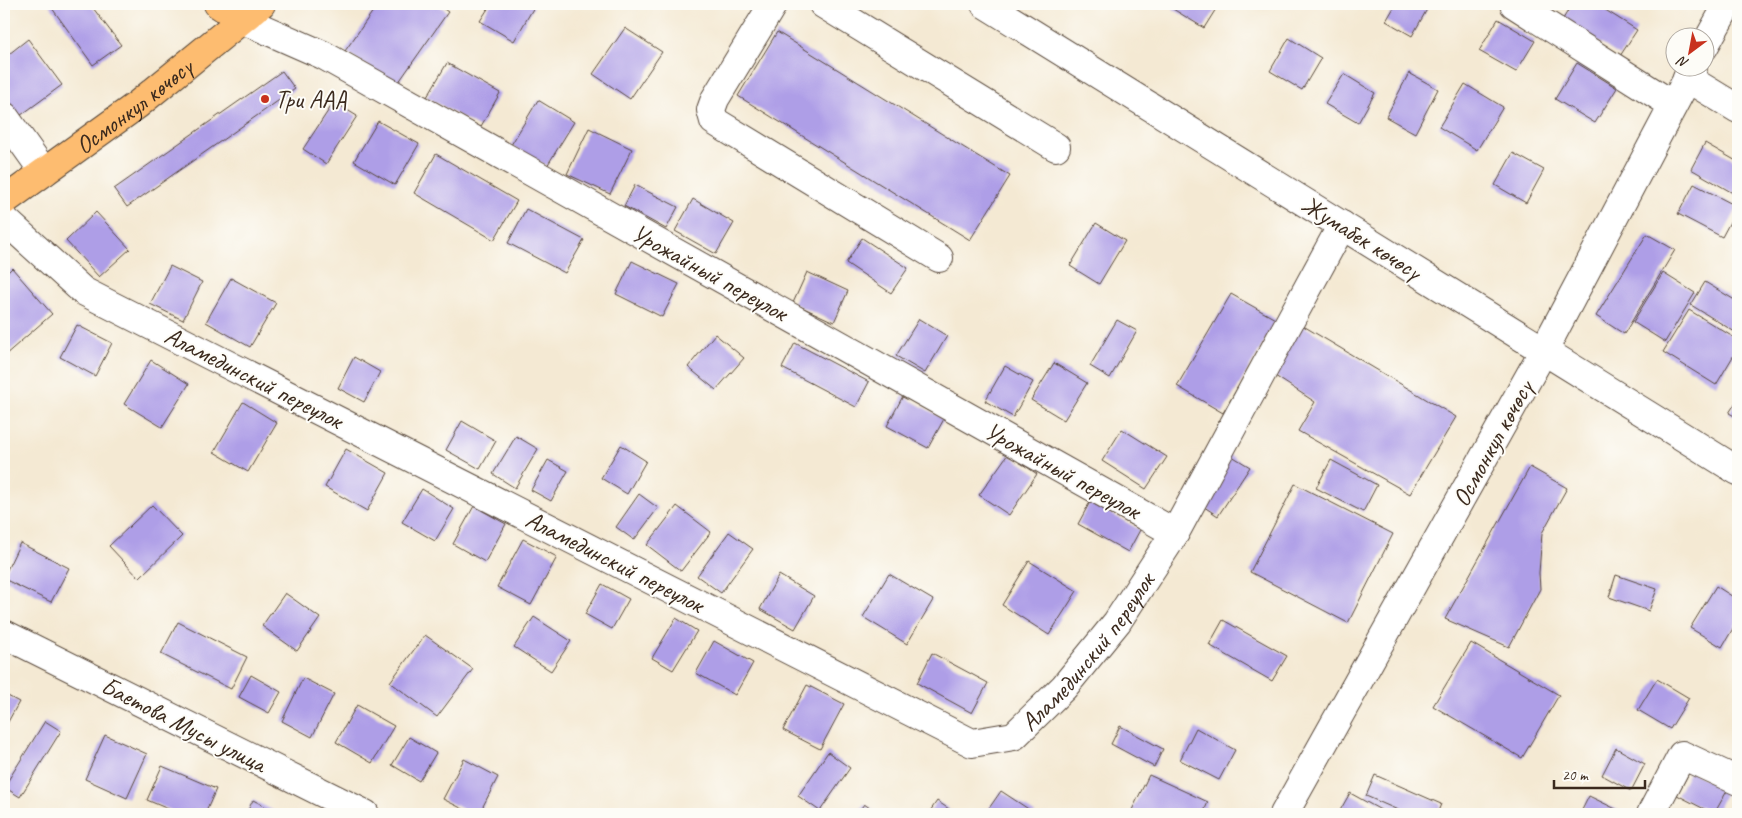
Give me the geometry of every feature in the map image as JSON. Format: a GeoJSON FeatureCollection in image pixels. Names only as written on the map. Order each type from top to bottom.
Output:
{"type":"FeatureCollection","features":[{"type":"Feature","properties":{"kind":"main road"},"geometry":{"type":"LineString","coordinates":[[218,4],[251,11]]}},
{"type":"Feature","properties":{"kind":"main road","name":"Осмонкул көчөсү"},"geometry":{"type":"LineString","coordinates":[[4,201],[137,105],[251,11]]}},
{"type":"Feature","properties":{"kind":"street"},"geometry":{"type":"LineString","coordinates":[[774,4],[715,99],[711,110],[714,121],[939,258]]}},
{"type":"Feature","properties":{"kind":"street"},"geometry":{"type":"LineString","coordinates":[[824,4],[1056,147]]}},
{"type":"Feature","properties":{"kind":"street","name":"Жумабек көчөсү"},"geometry":{"type":"LineString","coordinates":[[985,4],[1738,471]]}},
{"type":"Feature","properties":{"kind":"street"},"geometry":{"type":"LineString","coordinates":[[1514,4],[1673,105]]}},
{"type":"Feature","properties":{"kind":"street"},"geometry":{"type":"LineString","coordinates":[[1714,29],[1728,4]]}},
{"type":"Feature","properties":{"kind":"street","name":"Урожайный переулок"},"geometry":{"type":"LineString","coordinates":[[251,11],[323,55],[1175,533]]}},
{"type":"Feature","properties":{"kind":"street","name":"Осмонкул көчөсү"},"geometry":{"type":"LineString","coordinates":[[1284,814],[1544,350],[1687,78]]}},
{"type":"Feature","properties":{"kind":"street"},"geometry":{"type":"LineString","coordinates":[[1697,78],[1738,109]]}},
{"type":"Feature","properties":{"kind":"street"},"geometry":{"type":"LineString","coordinates":[[4,116],[44,172]]}},
{"type":"Feature","properties":{"kind":"street","name":"Аламединский переулок"},"geometry":{"type":"LineString","coordinates":[[4,219],[83,291],[972,743],[1014,736],[1064,688],[1117,622],[1175,533],[1342,226]]}},
{"type":"Feature","properties":{"kind":"street","name":"Баетова Мусы улица"},"geometry":{"type":"LineString","coordinates":[[4,634],[365,814]]}},
{"type":"Feature","properties":{"kind":"street"},"geometry":{"type":"LineString","coordinates":[[1651,814],[1682,755],[1738,781]]}},
{"type":"Feature","properties":{"kind":"building"},"geometry":{"type":"Polygon","coordinates":[[[49,4],[90,4],[121,45],[93,65],[49,4]]]}},
{"type":"Feature","properties":{"kind":"building"},"geometry":{"type":"Polygon","coordinates":[[[378,4],[437,4],[448,12],[396,86],[345,51],[378,4]]]}},
{"type":"Feature","properties":{"kind":"building"},"geometry":{"type":"Polygon","coordinates":[[[491,4],[530,4],[534,7],[514,41],[480,21],[491,4]]]}},
{"type":"Feature","properties":{"kind":"building"},"geometry":{"type":"Polygon","coordinates":[[[1176,4],[1219,4],[1204,28],[1173,9],[1176,4]]]}},
{"type":"Feature","properties":{"kind":"building"},"geometry":{"type":"Polygon","coordinates":[[[1396,4],[1430,4],[1412,36],[1386,21],[1396,4]]]}},
{"type":"Feature","properties":{"kind":"building"},"geometry":{"type":"Polygon","coordinates":[[[1572,4],[1596,4],[1637,30],[1620,56],[1563,19],[1572,4]]]}},
{"type":"Feature","properties":{"kind":"building"},"geometry":{"type":"Polygon","coordinates":[[[1498,19],[1535,41],[1516,72],[1479,51],[1498,19]]]}},
{"type":"Feature","properties":{"kind":"building"},"geometry":{"type":"Polygon","coordinates":[[[625,28],[662,52],[630,99],[593,74],[625,28]]]}},
{"type":"Feature","properties":{"kind":"building"},"geometry":{"type":"Polygon","coordinates":[[[777,32],[1010,176],[970,240],[738,96],[777,32]]]}},
{"type":"Feature","properties":{"kind":"building"},"geometry":{"type":"Polygon","coordinates":[[[1289,38],[1321,58],[1302,90],[1270,71],[1289,38]]]}},
{"type":"Feature","properties":{"kind":"building"},"geometry":{"type":"Polygon","coordinates":[[[28,39],[62,85],[13,121],[4,109],[4,58],[28,39]]]}},
{"type":"Feature","properties":{"kind":"building"},"geometry":{"type":"Polygon","coordinates":[[[447,63],[500,93],[480,128],[427,97],[447,63]]]}},
{"type":"Feature","properties":{"kind":"building"},"geometry":{"type":"Polygon","coordinates":[[[1577,63],[1617,88],[1595,123],[1555,99],[1577,63]]]}},
{"type":"Feature","properties":{"kind":"building"},"geometry":{"type":"Polygon","coordinates":[[[282,71],[295,89],[127,207],[114,189],[282,71]]]}},
{"type":"Feature","properties":{"kind":"building"},"geometry":{"type":"Polygon","coordinates":[[[1409,73],[1438,89],[1415,133],[1386,117],[1409,73]]]}},
{"type":"Feature","properties":{"kind":"building"},"geometry":{"type":"Polygon","coordinates":[[[1344,74],[1375,93],[1358,123],[1325,104],[1344,74]]]}},
{"type":"Feature","properties":{"kind":"building"},"geometry":{"type":"Polygon","coordinates":[[[1465,84],[1503,107],[1477,150],[1439,127],[1465,84]]]}},
{"type":"Feature","properties":{"kind":"building"},"geometry":{"type":"Polygon","coordinates":[[[538,100],[574,122],[547,166],[511,145],[538,100]]]}},
{"type":"Feature","properties":{"kind":"building"},"geometry":{"type":"Polygon","coordinates":[[[334,102],[357,116],[326,164],[303,149],[334,102]]]}},
{"type":"Feature","properties":{"kind":"building"},"geometry":{"type":"Polygon","coordinates":[[[378,121],[419,144],[395,185],[354,161],[378,121]]]}},
{"type":"Feature","properties":{"kind":"building"},"geometry":{"type":"Polygon","coordinates":[[[589,128],[632,149],[610,194],[567,174],[589,128]]]}},
{"type":"Feature","properties":{"kind":"building"},"geometry":{"type":"Polygon","coordinates":[[[1705,143],[1738,162],[1738,196],[1691,169],[1705,143]]]}},
{"type":"Feature","properties":{"kind":"building"},"geometry":{"type":"Polygon","coordinates":[[[1513,153],[1544,170],[1526,203],[1495,185],[1513,153]]]}},
{"type":"Feature","properties":{"kind":"building"},"geometry":{"type":"Polygon","coordinates":[[[436,154],[517,201],[494,240],[414,193],[436,154]]]}},
{"type":"Feature","properties":{"kind":"building"},"geometry":{"type":"Polygon","coordinates":[[[1694,184],[1738,207],[1722,237],[1678,214],[1694,184]]]}},
{"type":"Feature","properties":{"kind":"building"},"geometry":{"type":"Polygon","coordinates":[[[635,185],[678,207],[666,229],[624,206],[635,185]]]}},
{"type":"Feature","properties":{"kind":"building"},"geometry":{"type":"Polygon","coordinates":[[[693,199],[734,223],[716,254],[675,231],[693,199]]]}},
{"type":"Feature","properties":{"kind":"building"},"geometry":{"type":"Polygon","coordinates":[[[526,209],[584,240],[565,273],[508,243],[526,209]]]}},
{"type":"Feature","properties":{"kind":"building"},"geometry":{"type":"Polygon","coordinates":[[[96,212],[130,249],[99,277],[66,241],[96,212]]]}},
{"type":"Feature","properties":{"kind":"building"},"geometry":{"type":"Polygon","coordinates":[[[1096,223],[1125,241],[1099,284],[1070,266],[1096,223]]]}},
{"type":"Feature","properties":{"kind":"building"},"geometry":{"type":"Polygon","coordinates":[[[1647,234],[1675,250],[1624,334],[1596,316],[1647,234]]]}},
{"type":"Feature","properties":{"kind":"building"},"geometry":{"type":"Polygon","coordinates":[[[862,238],[908,268],[891,293],[846,263],[862,238]]]}},
{"type":"Feature","properties":{"kind":"building"},"geometry":{"type":"Polygon","coordinates":[[[632,261],[679,284],[662,317],[616,294],[632,261]]]}},
{"type":"Feature","properties":{"kind":"building"},"geometry":{"type":"Polygon","coordinates":[[[170,266],[202,282],[183,320],[150,304],[170,266]]]}},
{"type":"Feature","properties":{"kind":"building"},"geometry":{"type":"Polygon","coordinates":[[[12,268],[52,314],[4,356],[4,276],[12,268]]]}},
{"type":"Feature","properties":{"kind":"building"},"geometry":{"type":"Polygon","coordinates":[[[807,272],[848,291],[834,322],[793,303],[807,272]]]}},
{"type":"Feature","properties":{"kind":"building"},"geometry":{"type":"Polygon","coordinates":[[[1663,273],[1695,293],[1665,342],[1633,322],[1663,273]]]}},
{"type":"Feature","properties":{"kind":"building"},"geometry":{"type":"Polygon","coordinates":[[[231,278],[276,303],[250,347],[206,322],[231,278]]]}},
{"type":"Feature","properties":{"kind":"building"},"geometry":{"type":"Polygon","coordinates":[[[1705,282],[1738,302],[1738,326],[1735,332],[1691,305],[1705,282]]]}},
{"type":"Feature","properties":{"kind":"building"},"geometry":{"type":"Polygon","coordinates":[[[1231,294],[1277,320],[1223,413],[1177,386],[1231,294]]]}},
{"type":"Feature","properties":{"kind":"building"},"geometry":{"type":"Polygon","coordinates":[[[1689,310],[1738,340],[1738,348],[1716,385],[1663,352],[1689,310]]]}},
{"type":"Feature","properties":{"kind":"building"},"geometry":{"type":"Polygon","coordinates":[[[919,319],[947,336],[925,373],[896,356],[919,319]]]}},
{"type":"Feature","properties":{"kind":"building"},"geometry":{"type":"Polygon","coordinates":[[[1117,320],[1137,331],[1110,378],[1090,366],[1117,320]]]}},
{"type":"Feature","properties":{"kind":"building"},"geometry":{"type":"Polygon","coordinates":[[[1300,324],[1456,417],[1410,494],[1298,431],[1315,402],[1272,374],[1300,324]]]}},
{"type":"Feature","properties":{"kind":"building"},"geometry":{"type":"Polygon","coordinates":[[[77,325],[112,343],[95,376],[60,357],[77,325]]]}},
{"type":"Feature","properties":{"kind":"building"},"geometry":{"type":"Polygon","coordinates":[[[715,334],[744,358],[716,390],[688,367],[715,334]]]}},
{"type":"Feature","properties":{"kind":"building"},"geometry":{"type":"Polygon","coordinates":[[[795,343],[869,382],[856,407],[782,368],[795,343]]]}},
{"type":"Feature","properties":{"kind":"building"},"geometry":{"type":"Polygon","coordinates":[[[354,357],[380,372],[364,402],[338,388],[354,357]]]}},
{"type":"Feature","properties":{"kind":"building"},"geometry":{"type":"Polygon","coordinates":[[[151,360],[189,384],[162,427],[124,404],[151,360]]]}},
{"type":"Feature","properties":{"kind":"building"},"geometry":{"type":"Polygon","coordinates":[[[1054,363],[1087,383],[1064,420],[1031,400],[1054,363]]]}},
{"type":"Feature","properties":{"kind":"building"},"geometry":{"type":"Polygon","coordinates":[[[1005,366],[1033,382],[1013,417],[985,401],[1005,366]]]}},
{"type":"Feature","properties":{"kind":"building"},"geometry":{"type":"Polygon","coordinates":[[[903,396],[944,419],[928,448],[887,426],[903,396]]]}},
{"type":"Feature","properties":{"kind":"building"},"geometry":{"type":"Polygon","coordinates":[[[1738,399],[1738,418],[1729,413],[1738,399]]]}},
{"type":"Feature","properties":{"kind":"building"},"geometry":{"type":"Polygon","coordinates":[[[243,402],[277,423],[248,472],[214,452],[243,402]]]}},
{"type":"Feature","properties":{"kind":"building"},"geometry":{"type":"Polygon","coordinates":[[[462,421],[496,441],[480,469],[446,450],[462,421]]]}},
{"type":"Feature","properties":{"kind":"building"},"geometry":{"type":"Polygon","coordinates":[[[1122,429],[1167,457],[1146,489],[1102,461],[1122,429]]]}},
{"type":"Feature","properties":{"kind":"building"},"geometry":{"type":"Polygon","coordinates":[[[516,436],[538,449],[515,488],[493,474],[516,436]]]}},
{"type":"Feature","properties":{"kind":"building"},"geometry":{"type":"Polygon","coordinates":[[[621,445],[646,461],[627,494],[601,478],[621,445]]]}},
{"type":"Feature","properties":{"kind":"building"},"geometry":{"type":"Polygon","coordinates":[[[346,449],[388,473],[367,511],[325,487],[346,449]]]}},
{"type":"Feature","properties":{"kind":"building"},"geometry":{"type":"Polygon","coordinates":[[[1227,453],[1250,467],[1218,516],[1195,501],[1227,453]]]}},
{"type":"Feature","properties":{"kind":"building"},"geometry":{"type":"Polygon","coordinates":[[[1008,454],[1037,474],[1009,515],[979,495],[1008,454]]]}},
{"type":"Feature","properties":{"kind":"building"},"geometry":{"type":"Polygon","coordinates":[[[548,460],[568,471],[551,501],[531,490],[548,460]]]}},
{"type":"Feature","properties":{"kind":"building"},"geometry":{"type":"Polygon","coordinates":[[[1331,460],[1377,485],[1363,512],[1316,488],[1331,460]]]}},
{"type":"Feature","properties":{"kind":"building"},"geometry":{"type":"Polygon","coordinates":[[[1530,467],[1567,488],[1542,533],[1539,573],[1540,589],[1509,647],[1445,619],[1530,467]]]}},
{"type":"Feature","properties":{"kind":"building"},"geometry":{"type":"Polygon","coordinates":[[[1295,484],[1393,534],[1348,623],[1250,572],[1295,484]]]}},
{"type":"Feature","properties":{"kind":"building"},"geometry":{"type":"Polygon","coordinates":[[[422,489],[454,509],[435,541],[402,522],[422,489]]]}},
{"type":"Feature","properties":{"kind":"building"},"geometry":{"type":"Polygon","coordinates":[[[639,494],[658,508],[634,540],[616,527],[639,494]]]}},
{"type":"Feature","properties":{"kind":"building"},"geometry":{"type":"Polygon","coordinates":[[[1090,502],[1140,530],[1128,552],[1078,524],[1090,502]]]}},
{"type":"Feature","properties":{"kind":"building"},"geometry":{"type":"Polygon","coordinates":[[[152,505],[182,536],[139,578],[109,546],[152,505]]]}},
{"type":"Feature","properties":{"kind":"building"},"geometry":{"type":"Polygon","coordinates":[[[474,506],[506,524],[485,562],[453,544],[474,506]]]}},
{"type":"Feature","properties":{"kind":"building"},"geometry":{"type":"Polygon","coordinates":[[[677,506],[711,532],[681,571],[647,545],[677,506]]]}},
{"type":"Feature","properties":{"kind":"building"},"geometry":{"type":"Polygon","coordinates":[[[729,532],[753,549],[721,593],[697,576],[729,532]]]}},
{"type":"Feature","properties":{"kind":"building"},"geometry":{"type":"Polygon","coordinates":[[[523,539],[557,557],[531,605],[497,587],[523,539]]]}},
{"type":"Feature","properties":{"kind":"building"},"geometry":{"type":"Polygon","coordinates":[[[20,543],[69,568],[51,602],[4,579],[20,543]]]}},
{"type":"Feature","properties":{"kind":"building"},"geometry":{"type":"Polygon","coordinates":[[[1029,561],[1077,591],[1049,635],[1002,605],[1029,561]]]}},
{"type":"Feature","properties":{"kind":"building"},"geometry":{"type":"Polygon","coordinates":[[[889,574],[933,600],[907,644],[863,617],[889,574]]]}},
{"type":"Feature","properties":{"kind":"building"},"geometry":{"type":"Polygon","coordinates":[[[779,575],[814,596],[795,629],[760,609],[779,575]]]}},
{"type":"Feature","properties":{"kind":"building"},"geometry":{"type":"Polygon","coordinates":[[[1616,575],[1657,589],[1649,611],[1609,597],[1616,575]]]}},
{"type":"Feature","properties":{"kind":"building"},"geometry":{"type":"Polygon","coordinates":[[[602,584],[629,599],[612,629],[585,614],[602,584]]]}},
{"type":"Feature","properties":{"kind":"building"},"geometry":{"type":"Polygon","coordinates":[[[1716,586],[1738,600],[1738,620],[1722,647],[1690,628],[1716,586]]]}},
{"type":"Feature","properties":{"kind":"building"},"geometry":{"type":"Polygon","coordinates":[[[285,593],[320,618],[297,651],[262,626],[285,593]]]}},
{"type":"Feature","properties":{"kind":"building"},"geometry":{"type":"Polygon","coordinates":[[[534,617],[571,641],[551,671],[514,647],[534,617]]]}},
{"type":"Feature","properties":{"kind":"building"},"geometry":{"type":"Polygon","coordinates":[[[676,618],[697,631],[673,670],[652,658],[676,618]]]}},
{"type":"Feature","properties":{"kind":"building"},"geometry":{"type":"Polygon","coordinates":[[[1223,620],[1287,656],[1272,681],[1209,645],[1223,620]]]}},
{"type":"Feature","properties":{"kind":"building"},"geometry":{"type":"Polygon","coordinates":[[[178,622],[247,657],[231,689],[161,654],[178,622]]]}},
{"type":"Feature","properties":{"kind":"building"},"geometry":{"type":"Polygon","coordinates":[[[425,635],[473,669],[437,717],[390,682],[425,635]]]}},
{"type":"Feature","properties":{"kind":"building"},"geometry":{"type":"Polygon","coordinates":[[[714,641],[753,663],[735,695],[696,673],[714,641]]]}},
{"type":"Feature","properties":{"kind":"building"},"geometry":{"type":"Polygon","coordinates":[[[1471,643],[1559,695],[1522,758],[1433,706],[1471,643]]]}},
{"type":"Feature","properties":{"kind":"building"},"geometry":{"type":"Polygon","coordinates":[[[932,653],[988,683],[972,713],[917,683],[932,653]]]}},
{"type":"Feature","properties":{"kind":"building"},"geometry":{"type":"Polygon","coordinates":[[[251,675],[281,692],[269,713],[239,697],[251,675]]]}},
{"type":"Feature","properties":{"kind":"building"},"geometry":{"type":"Polygon","coordinates":[[[303,678],[334,694],[312,737],[282,721],[303,678]]]}},
{"type":"Feature","properties":{"kind":"building"},"geometry":{"type":"Polygon","coordinates":[[[1657,679],[1689,698],[1670,729],[1638,710],[1657,679]]]}},
{"type":"Feature","properties":{"kind":"building"},"geometry":{"type":"Polygon","coordinates":[[[807,685],[844,704],[820,749],[783,730],[807,685]]]}},
{"type":"Feature","properties":{"kind":"building"},"geometry":{"type":"Polygon","coordinates":[[[4,694],[19,702],[4,729],[4,694]]]}},
{"type":"Feature","properties":{"kind":"building"},"geometry":{"type":"Polygon","coordinates":[[[357,705],[394,726],[372,763],[336,742],[357,705]]]}},
{"type":"Feature","properties":{"kind":"building"},"geometry":{"type":"Polygon","coordinates":[[[45,721],[61,731],[20,797],[4,787],[45,721]]]}},
{"type":"Feature","properties":{"kind":"building"},"geometry":{"type":"Polygon","coordinates":[[[1120,726],[1163,749],[1154,767],[1111,744],[1120,726]]]}},
{"type":"Feature","properties":{"kind":"building"},"geometry":{"type":"Polygon","coordinates":[[[1196,728],[1235,750],[1219,780],[1180,760],[1196,728]]]}},
{"type":"Feature","properties":{"kind":"building"},"geometry":{"type":"Polygon","coordinates":[[[105,735],[147,754],[127,798],[85,779],[105,735]]]}},
{"type":"Feature","properties":{"kind":"building"},"geometry":{"type":"Polygon","coordinates":[[[409,737],[436,753],[419,781],[392,765],[409,737]]]}},
{"type":"Feature","properties":{"kind":"building"},"geometry":{"type":"Polygon","coordinates":[[[1616,748],[1645,764],[1631,791],[1602,775],[1616,748]]]}},
{"type":"Feature","properties":{"kind":"building"},"geometry":{"type":"Polygon","coordinates":[[[828,752],[850,768],[820,811],[798,796],[828,752]]]}},
{"type":"Feature","properties":{"kind":"building"},"geometry":{"type":"Polygon","coordinates":[[[464,759],[498,777],[479,814],[473,814],[443,799],[464,759]]]}},
{"type":"Feature","properties":{"kind":"building"},"geometry":{"type":"Polygon","coordinates":[[[162,766],[216,789],[205,814],[180,814],[147,800],[162,766]]]}},
{"type":"Feature","properties":{"kind":"building"},"geometry":{"type":"Polygon","coordinates":[[[1690,771],[1727,791],[1714,814],[1677,795],[1690,771]]]}},
{"type":"Feature","properties":{"kind":"building"},"geometry":{"type":"Polygon","coordinates":[[[1149,775],[1208,802],[1203,814],[1141,814],[1132,810],[1149,775]]]}},
{"type":"Feature","properties":{"kind":"building"},"geometry":{"type":"Polygon","coordinates":[[[1375,775],[1441,804],[1437,814],[1407,814],[1366,796],[1375,775]]]}},
{"type":"Feature","properties":{"kind":"building"},"geometry":{"type":"Polygon","coordinates":[[[1001,791],[1036,814],[985,814],[1001,791]]]}},
{"type":"Feature","properties":{"kind":"building"},"geometry":{"type":"Polygon","coordinates":[[[1350,793],[1388,814],[1338,814],[1350,793]]]}},
{"type":"Feature","properties":{"kind":"building"},"geometry":{"type":"Polygon","coordinates":[[[1589,796],[1620,811],[1618,814],[1580,814],[1589,796]]]}},
{"type":"Feature","properties":{"kind":"building"},"geometry":{"type":"Polygon","coordinates":[[[253,800],[280,814],[246,814],[253,800]]]}},
{"type":"Feature","properties":{"kind":"building"},"geometry":{"type":"Polygon","coordinates":[[[937,801],[955,813],[928,814],[937,801]]]}},
{"type":"Feature","properties":{"kind":"building"},"geometry":{"type":"Polygon","coordinates":[[[864,804],[879,814],[857,814],[864,804]]]}},
{"type":"Feature","properties":{"kind":"place","name":"Три ААА"},"geometry":{"type":"Point","coordinates":[265,99]}}]}
